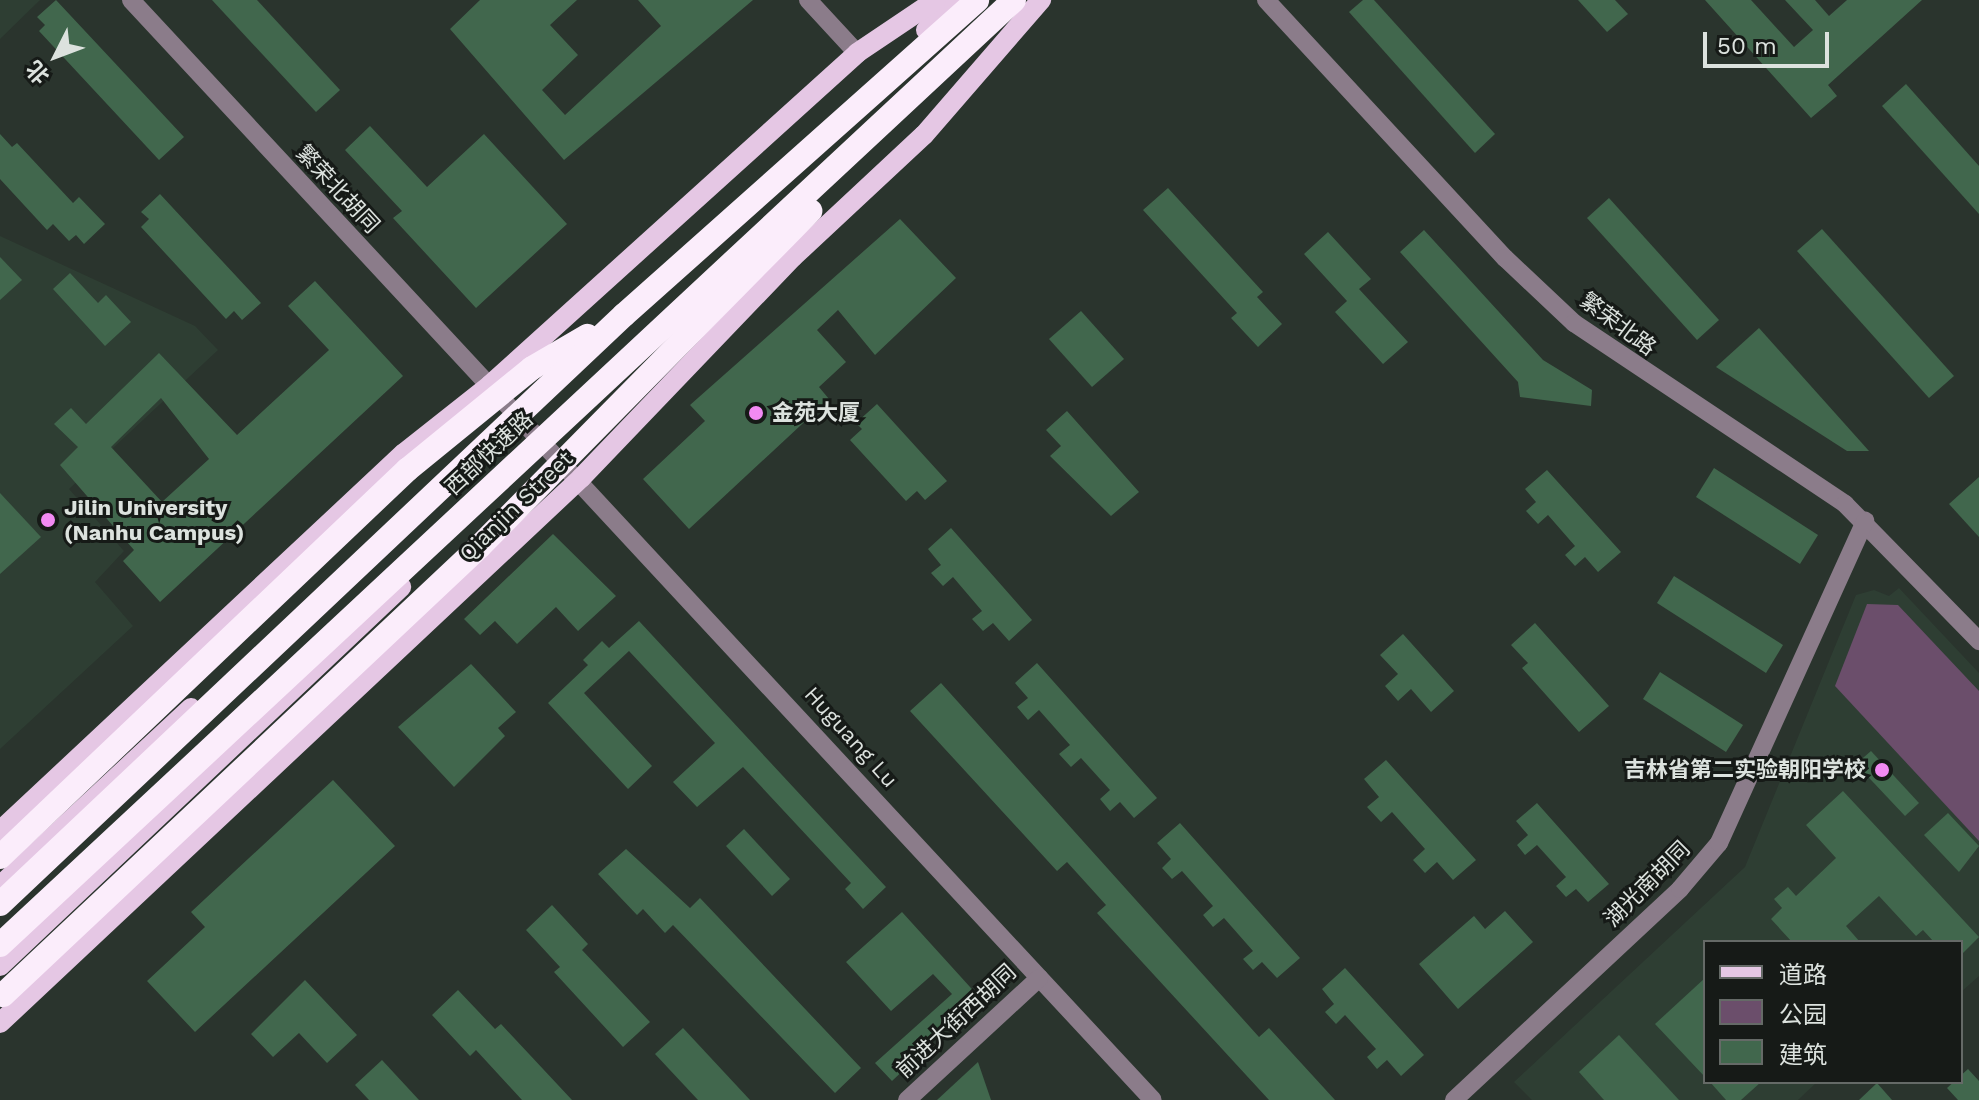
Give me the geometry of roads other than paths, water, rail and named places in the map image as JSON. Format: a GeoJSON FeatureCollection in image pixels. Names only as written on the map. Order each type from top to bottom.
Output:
{"type":"FeatureCollection","features":[{"type":"Feature","properties":{"kind":"highway","name":"西部快速路"},"geometry":{"type":"LineString","coordinates":[[0,904],[624,315],[977,0]]}},
{"type":"Feature","properties":{"kind":"highway","name":"西部快速路"},"geometry":{"type":"LineString","coordinates":[[0,945],[1014,0]]}},
{"type":"Feature","properties":{"kind":"highway"},"geometry":{"type":"LineString","coordinates":[[3,995],[479,547],[826,195],[949,61]]}},
{"type":"Feature","properties":{"kind":"highway"},"geometry":{"type":"LineString","coordinates":[[0,857],[407,470],[532,368],[624,315]]}},
{"type":"Feature","properties":{"kind":"main road"},"geometry":{"type":"LineString","coordinates":[[0,831],[404,453],[490,385],[857,53],[936,0]]}},
{"type":"Feature","properties":{"kind":"main road"},"geometry":{"type":"LineString","coordinates":[[0,886],[512,408],[958,0]]}},
{"type":"Feature","properties":{"kind":"main road","name":"Qianjin Street"},"geometry":{"type":"LineString","coordinates":[[0,966],[549,446],[1038,0]]}},
{"type":"Feature","properties":{"kind":"main road","name":"Qianjin Street"},"geometry":{"type":"LineString","coordinates":[[0,1023],[581,478],[760,289],[924,135],[1038,0]]}},
{"type":"Feature","properties":{"kind":"street","name":"繁荣北胡同"},"geometry":{"type":"LineString","coordinates":[[131,0],[512,408]]}},
{"type":"Feature","properties":{"kind":"street"},"geometry":{"type":"LineString","coordinates":[[808,0],[857,53]]}},
{"type":"Feature","properties":{"kind":"street","name":"繁荣北路"},"geometry":{"type":"LineString","coordinates":[[1266,0],[1505,258],[1574,323],[1865,521],[1979,641]]}},
{"type":"Feature","properties":{"kind":"street","name":"Huguang Lu"},"geometry":{"type":"LineString","coordinates":[[512,408],[581,478],[1153,1100]]}},
{"type":"Feature","properties":{"kind":"street","name":"湖光南胡同"},"geometry":{"type":"LineString","coordinates":[[1454,1100],[1680,889],[1719,843],[1865,521]]}},
{"type":"Feature","properties":{"kind":"street","name":"前进大街西胡同"},"geometry":{"type":"LineString","coordinates":[[907,1100],[1039,978]]}},
{"type":"Feature","properties":{"kind":"place","name":"金苑大厦"},"geometry":{"type":"Point","coordinates":[756,413]}},
{"type":"Feature","properties":{"kind":"place","name":"Jilin University (Nanhu Campus)"},"geometry":{"type":"Point","coordinates":[48,520]}},
{"type":"Feature","properties":{"kind":"place","name":"吉林省第二实验朝阳学校"},"geometry":{"type":"Point","coordinates":[1882,770]}}]}
